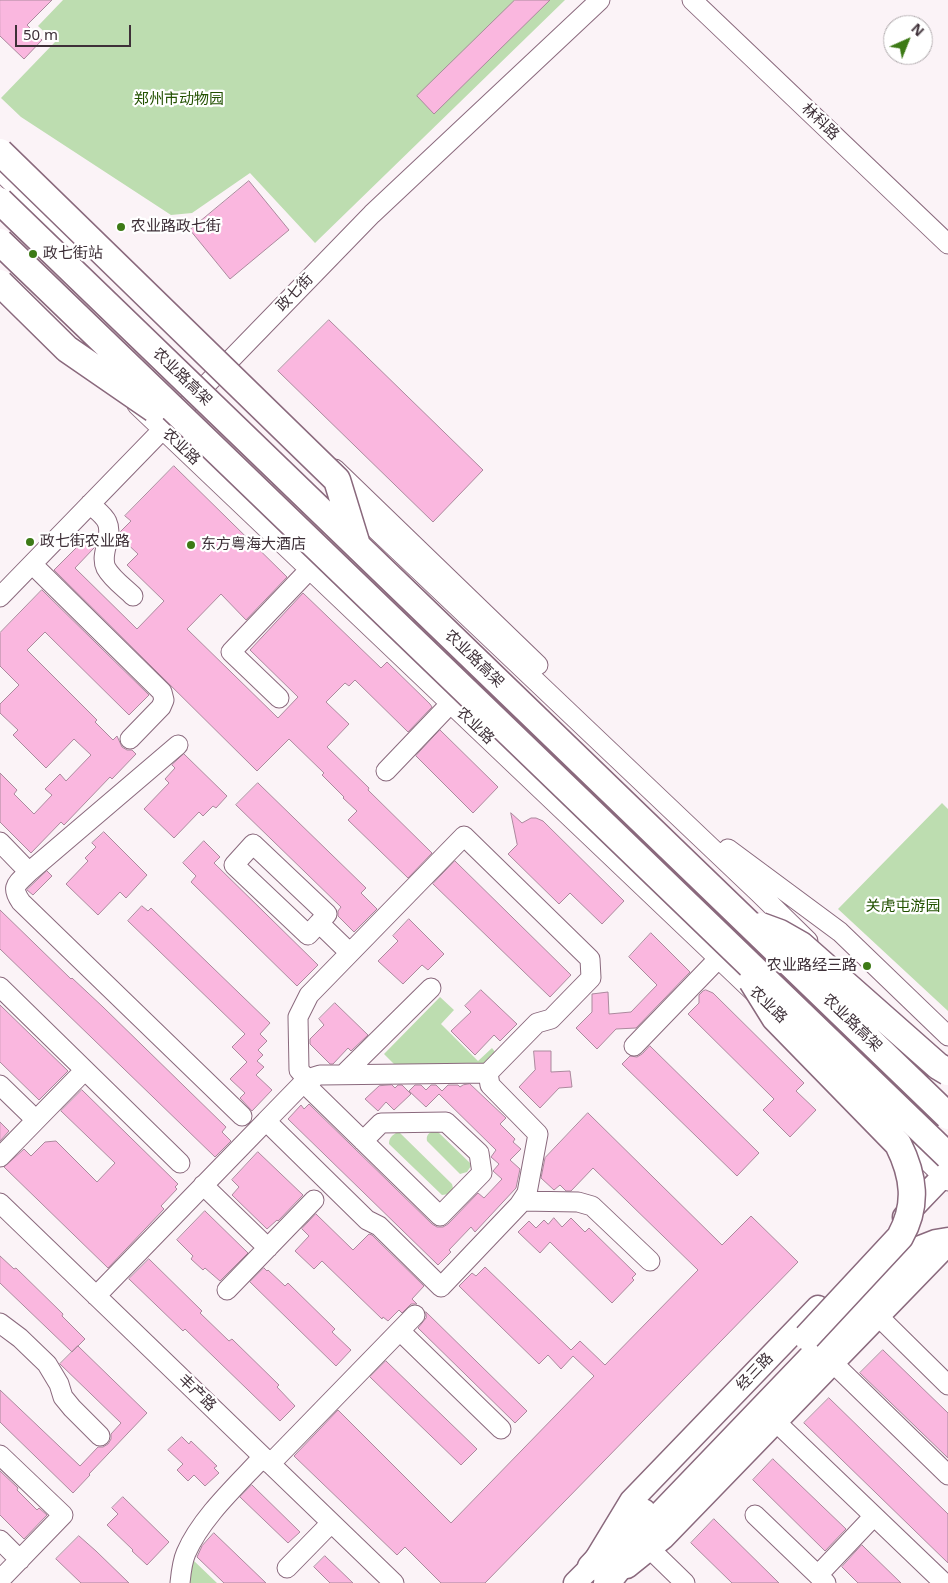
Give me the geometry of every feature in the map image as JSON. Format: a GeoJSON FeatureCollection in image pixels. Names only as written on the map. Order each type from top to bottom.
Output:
{"type":"FeatureCollection","features":[{"type":"Feature","properties":{"kind":"highway"},"geometry":{"type":"LineString","coordinates":[[0,152],[337,480],[357,546]]}},
{"type":"Feature","properties":{"kind":"highway","name":"农业路高架"},"geometry":{"type":"LineString","coordinates":[[0,201],[948,1116]]}},
{"type":"Feature","properties":{"kind":"highway","name":"农业路高架"},"geometry":{"type":"LineString","coordinates":[[0,242],[219,454],[947,1171]]}},
{"type":"Feature","properties":{"kind":"highway"},"geometry":{"type":"LineString","coordinates":[[0,284],[67,349],[219,454]]}},
{"type":"Feature","properties":{"kind":"highway"},"geometry":{"type":"LineString","coordinates":[[744,919],[780,933],[801,945],[938,1066],[948,1072]]}},
{"type":"Feature","properties":{"kind":"highway"},"geometry":{"type":"LineString","coordinates":[[726,954],[775,1018],[898,1144],[907,1162],[911,1182],[912,1206],[905,1229],[820,1350]]}},
{"type":"Feature","properties":{"kind":"highway"},"geometry":{"type":"LineString","coordinates":[[601,1580],[913,1252],[936,1242],[948,1243]]}},
{"type":"Feature","properties":{"kind":"main road","name":"经三路"},"geometry":{"type":"LineString","coordinates":[[601,1580],[631,1502],[947,1171]]}},
{"type":"Feature","properties":{"kind":"main road"},"geometry":{"type":"LineString","coordinates":[[601,1580],[664,1538],[776,1422],[820,1350],[878,1316],[948,1243]]}},
{"type":"Feature","properties":{"kind":"street","name":"政七街"},"geometry":{"type":"LineString","coordinates":[[0,597],[372,214],[600,0]]}},
{"type":"Feature","properties":{"kind":"street","name":"林科路"},"geometry":{"type":"LineString","coordinates":[[692,0],[948,244]]}},
{"type":"Feature","properties":{"kind":"street"},"geometry":{"type":"LineString","coordinates":[[0,171],[221,370],[730,851],[840,932],[948,1036]]}},
{"type":"Feature","properties":{"kind":"street","name":"农业路"},"geometry":{"type":"LineString","coordinates":[[0,272],[163,430],[451,703],[726,954]]}},
{"type":"Feature","properties":{"kind":"street"},"geometry":{"type":"LineString","coordinates":[[221,370],[948,1079]]}},
{"type":"Feature","properties":{"kind":"street"},"geometry":{"type":"LineString","coordinates":[[90,504],[107,521],[109,535],[104,556],[106,567],[111,575],[133,596]]}},
{"type":"Feature","properties":{"kind":"street"},"geometry":{"type":"LineString","coordinates":[[32,564],[162,692],[164,700],[161,707],[130,739]]}},
{"type":"Feature","properties":{"kind":"street"},"geometry":{"type":"LineString","coordinates":[[279,698],[231,652],[310,569]]}},
{"type":"Feature","properties":{"kind":"street"},"geometry":{"type":"LineString","coordinates":[[386,772],[451,703]]}},
{"type":"Feature","properties":{"kind":"street"},"geometry":{"type":"LineString","coordinates":[[178,745],[29,872],[16,884],[14,890],[21,902],[242,1116]]}},
{"type":"Feature","properties":{"kind":"street"},"geometry":{"type":"LineString","coordinates":[[96,1296],[307,1078],[320,1075],[344,1074],[488,1073],[537,1023],[551,1019],[590,978],[590,959],[464,836],[310,995],[298,1016],[299,1070],[307,1078],[312,1091],[363,1141],[440,1216],[482,1173],[479,1154],[446,1122],[382,1123],[363,1141]]}},
{"type":"Feature","properties":{"kind":"street"},"geometry":{"type":"LineString","coordinates":[[0,842],[29,872]]}},
{"type":"Feature","properties":{"kind":"street"},"geometry":{"type":"LineString","coordinates":[[253,844],[327,914],[318,923],[308,935],[234,865],[253,844]]}},
{"type":"Feature","properties":{"kind":"street"},"geometry":{"type":"LineString","coordinates":[[318,923],[350,953]]}},
{"type":"Feature","properties":{"kind":"street"},"geometry":{"type":"LineString","coordinates":[[634,1046],[726,954]]}},
{"type":"Feature","properties":{"kind":"street"},"geometry":{"type":"LineString","coordinates":[[0,987],[180,1163]]}},
{"type":"Feature","properties":{"kind":"street"},"geometry":{"type":"LineString","coordinates":[[344,1074],[431,988]]}},
{"type":"Feature","properties":{"kind":"street"},"geometry":{"type":"LineString","coordinates":[[0,1157],[85,1070]]}},
{"type":"Feature","properties":{"kind":"street"},"geometry":{"type":"LineString","coordinates":[[266,1122],[367,1220],[379,1226],[441,1287],[522,1202],[527,1193],[538,1134],[490,1085],[488,1073]]}},
{"type":"Feature","properties":{"kind":"street"},"geometry":{"type":"LineString","coordinates":[[0,1085],[36,1120]]}},
{"type":"Feature","properties":{"kind":"street"},"geometry":{"type":"LineString","coordinates":[[203,1186],[268,1248]]}},
{"type":"Feature","properties":{"kind":"street"},"geometry":{"type":"LineString","coordinates":[[227,1290],[314,1200]]}},
{"type":"Feature","properties":{"kind":"street"},"geometry":{"type":"LineString","coordinates":[[522,1202],[578,1202],[592,1206],[650,1261]]}},
{"type":"Feature","properties":{"kind":"street","name":"丰产路"},"geometry":{"type":"LineString","coordinates":[[1,1207],[394,1583]]}},
{"type":"Feature","properties":{"kind":"street"},"geometry":{"type":"LineString","coordinates":[[180,1583],[185,1554],[205,1521],[415,1315]]}},
{"type":"Feature","properties":{"kind":"street"},"geometry":{"type":"LineString","coordinates":[[878,1316],[948,1385]]}},
{"type":"Feature","properties":{"kind":"street"},"geometry":{"type":"LineString","coordinates":[[0,1324],[20,1338],[47,1364],[59,1384],[63,1397],[100,1436]]}},
{"type":"Feature","properties":{"kind":"street"},"geometry":{"type":"LineString","coordinates":[[400,1331],[501,1429]]}},
{"type":"Feature","properties":{"kind":"street"},"geometry":{"type":"LineString","coordinates":[[820,1350],[948,1475]]}},
{"type":"Feature","properties":{"kind":"street"},"geometry":{"type":"LineString","coordinates":[[776,1422],[944,1583]]}},
{"type":"Feature","properties":{"kind":"street"},"geometry":{"type":"LineString","coordinates":[[0,1455],[63,1515],[0,1580]]}},
{"type":"Feature","properties":{"kind":"street"},"geometry":{"type":"LineString","coordinates":[[755,1515],[822,1579],[874,1516]]}},
{"type":"Feature","properties":{"kind":"street"},"geometry":{"type":"LineString","coordinates":[[287,1568],[331,1523]]}},
{"type":"Feature","properties":{"kind":"street"},"geometry":{"type":"LineString","coordinates":[[0,1540],[20,1560]]}},
{"type":"Feature","properties":{"kind":"street"},"geometry":{"type":"LineString","coordinates":[[650,1549],[685,1583]]}},
{"type":"Feature","properties":{"kind":"green space","name":"郑州市动物园"},"geometry":{"type":"Polygon","coordinates":[[[63,0],[565,0],[315,243],[250,173],[192,213],[171,215],[21,117],[1,98],[55,42],[38,26],[63,0]]]}},
{"type":"Feature","properties":{"kind":"green space","name":"关虎屯游园"},"geometry":{"type":"Polygon","coordinates":[[[942,803],[948,809],[948,1011],[838,909],[942,803]]]}},
{"type":"Feature","properties":{"kind":"green space"},"geometry":{"type":"Polygon","coordinates":[[[440,997],[454,1010],[441,1024],[478,1061],[492,1048],[495,1052],[483,1064],[395,1065],[384,1054],[440,997]]]}},
{"type":"Feature","properties":{"kind":"green space"},"geometry":{"type":"Polygon","coordinates":[[[433,1131],[437,1131],[470,1163],[471,1166],[467,1172],[460,1174],[427,1141],[428,1135],[433,1131]]]}},
{"type":"Feature","properties":{"kind":"green space"},"geometry":{"type":"Polygon","coordinates":[[[396,1133],[400,1133],[452,1184],[453,1188],[449,1194],[442,1195],[389,1144],[389,1141],[396,1133]]]}},
{"type":"Feature","properties":{"kind":"green space"},"geometry":{"type":"Polygon","coordinates":[[[192,1559],[217,1583],[188,1583],[192,1559]]]}},
{"type":"Feature","properties":{"kind":"building"},"geometry":{"type":"Polygon","coordinates":[[[0,0],[52,0],[27,25],[42,40],[24,59],[0,36],[0,0]]]}},
{"type":"Feature","properties":{"kind":"building"},"geometry":{"type":"Polygon","coordinates":[[[515,0],[550,0],[434,114],[417,96],[515,0]]]}},
{"type":"Feature","properties":{"kind":"building"},"geometry":{"type":"Polygon","coordinates":[[[249,181],[289,230],[230,279],[190,230],[249,181]]]}},
{"type":"Feature","properties":{"kind":"building"},"geometry":{"type":"Polygon","coordinates":[[[329,320],[483,470],[433,522],[278,371],[329,320]]]}},
{"type":"Feature","properties":{"kind":"building"},"geometry":{"type":"Polygon","coordinates":[[[174,466],[287,577],[246,620],[221,594],[187,629],[278,718],[298,697],[250,650],[303,593],[381,668],[387,662],[432,707],[408,732],[355,680],[349,686],[345,683],[326,702],[349,724],[327,747],[432,853],[408,878],[348,820],[357,811],[322,775],[324,773],[289,739],[257,771],[54,570],[90,534],[96,541],[94,548],[75,568],[137,629],[164,601],[127,565],[138,554],[120,537],[120,532],[131,521],[125,516],[174,466]]]}},
{"type":"Feature","properties":{"kind":"building"},"geometry":{"type":"Polygon","coordinates":[[[42,590],[149,695],[129,715],[45,632],[27,650],[97,720],[95,722],[113,740],[117,736],[122,747],[132,750],[136,754],[112,779],[110,777],[64,825],[61,822],[31,853],[0,822],[0,773],[17,790],[14,794],[34,814],[52,795],[45,789],[60,774],[66,781],[91,755],[74,739],[46,768],[13,735],[18,730],[0,713],[0,704],[19,685],[0,666],[0,633],[42,590]]]}},
{"type":"Feature","properties":{"kind":"building"},"geometry":{"type":"Polygon","coordinates":[[[440,730],[498,787],[473,813],[416,756],[440,730]]]}},
{"type":"Feature","properties":{"kind":"building"},"geometry":{"type":"Polygon","coordinates":[[[184,754],[227,796],[216,808],[213,806],[203,816],[199,812],[174,838],[144,809],[169,783],[165,779],[175,768],[172,765],[184,754]]]}},
{"type":"Feature","properties":{"kind":"building"},"geometry":{"type":"Polygon","coordinates":[[[258,783],[366,888],[361,893],[377,909],[354,932],[338,916],[338,911],[341,907],[236,805],[258,783]]]}},
{"type":"Feature","properties":{"kind":"building"},"geometry":{"type":"Polygon","coordinates":[[[511,813],[522,823],[531,818],[543,821],[624,901],[602,924],[570,893],[559,904],[508,854],[517,845],[511,813]]]}},
{"type":"Feature","properties":{"kind":"building"},"geometry":{"type":"Polygon","coordinates":[[[104,832],[147,875],[126,898],[120,892],[98,915],[66,884],[88,861],[85,858],[96,847],[92,843],[104,832]]]}},
{"type":"Feature","properties":{"kind":"building"},"geometry":{"type":"Polygon","coordinates":[[[204,841],[220,857],[214,863],[318,965],[297,986],[191,882],[196,876],[183,863],[204,841]]]}},
{"type":"Feature","properties":{"kind":"building"},"geometry":{"type":"Polygon","coordinates":[[[455,861],[571,975],[550,997],[433,884],[455,861]]]}},
{"type":"Feature","properties":{"kind":"building"},"geometry":{"type":"Polygon","coordinates":[[[47,871],[52,876],[33,895],[27,890],[47,871]]]}},
{"type":"Feature","properties":{"kind":"building"},"geometry":{"type":"Polygon","coordinates":[[[142,906],[148,911],[151,908],[270,1023],[260,1034],[267,1041],[258,1050],[263,1055],[257,1061],[264,1067],[256,1075],[272,1090],[252,1111],[240,1098],[245,1093],[230,1079],[247,1062],[232,1047],[245,1034],[128,921],[142,906]]]}},
{"type":"Feature","properties":{"kind":"building"},"geometry":{"type":"Polygon","coordinates":[[[0,910],[226,1127],[222,1132],[231,1141],[215,1157],[0,949],[0,910]]]}},
{"type":"Feature","properties":{"kind":"building"},"geometry":{"type":"Polygon","coordinates":[[[409,919],[444,954],[428,970],[422,965],[403,984],[378,961],[398,941],[393,936],[409,919]]]}},
{"type":"Feature","properties":{"kind":"building"},"geometry":{"type":"Polygon","coordinates":[[[651,933],[690,972],[636,1028],[616,1029],[597,1049],[576,1028],[592,1012],[592,994],[608,992],[609,1014],[631,1012],[657,985],[629,957],[651,933]]]}},
{"type":"Feature","properties":{"kind":"building"},"geometry":{"type":"Polygon","coordinates":[[[481,990],[517,1024],[500,1041],[494,1035],[475,1055],[451,1031],[471,1012],[465,1006],[481,990]]]}},
{"type":"Feature","properties":{"kind":"building"},"geometry":{"type":"Polygon","coordinates":[[[706,990],[713,993],[804,1083],[796,1091],[816,1110],[790,1137],[763,1110],[774,1099],[688,1014],[699,1003],[699,995],[706,990]]]}},
{"type":"Feature","properties":{"kind":"building"},"geometry":{"type":"Polygon","coordinates":[[[335,1003],[368,1035],[351,1051],[348,1048],[333,1064],[330,1064],[310,1044],[310,1039],[324,1025],[319,1019],[335,1003]]]}},
{"type":"Feature","properties":{"kind":"building"},"geometry":{"type":"Polygon","coordinates":[[[0,1005],[68,1071],[39,1100],[0,1062],[0,1005]]]}},
{"type":"Feature","properties":{"kind":"building"},"geometry":{"type":"Polygon","coordinates":[[[650,1046],[759,1153],[737,1176],[622,1064],[630,1056],[637,1057],[642,1054],[650,1046]]]}},
{"type":"Feature","properties":{"kind":"building"},"geometry":{"type":"Polygon","coordinates":[[[534,1051],[551,1051],[551,1072],[570,1071],[572,1087],[559,1088],[540,1108],[519,1087],[535,1070],[534,1051]]]}},
{"type":"Feature","properties":{"kind":"building"},"geometry":{"type":"Polygon","coordinates":[[[470,1084],[506,1118],[500,1124],[515,1139],[513,1142],[521,1149],[510,1160],[520,1169],[516,1188],[475,1232],[471,1227],[449,1250],[451,1252],[438,1265],[288,1119],[301,1105],[304,1109],[309,1104],[432,1224],[437,1227],[443,1227],[478,1193],[484,1198],[502,1179],[493,1171],[499,1164],[491,1157],[496,1150],[439,1094],[426,1107],[409,1091],[415,1085],[421,1085],[426,1090],[431,1085],[436,1085],[442,1091],[448,1085],[458,1085],[460,1087],[470,1084]]]}},
{"type":"Feature","properties":{"kind":"building"},"geometry":{"type":"Polygon","coordinates":[[[392,1085],[395,1088],[398,1085],[402,1085],[411,1094],[394,1110],[386,1102],[378,1111],[365,1099],[379,1086],[392,1085]]]}},
{"type":"Feature","properties":{"kind":"building"},"geometry":{"type":"Polygon","coordinates":[[[82,1090],[178,1184],[175,1187],[177,1189],[161,1206],[164,1209],[108,1268],[4,1167],[24,1149],[31,1156],[45,1142],[56,1141],[97,1182],[115,1163],[61,1111],[82,1090]]]}},
{"type":"Feature","properties":{"kind":"building"},"geometry":{"type":"Polygon","coordinates":[[[588,1113],[722,1245],[751,1216],[798,1262],[485,1583],[441,1583],[405,1547],[397,1555],[294,1456],[338,1410],[451,1523],[594,1376],[573,1356],[561,1369],[548,1355],[539,1364],[459,1286],[472,1273],[476,1276],[485,1267],[571,1350],[580,1341],[605,1365],[698,1270],[593,1168],[571,1191],[566,1191],[560,1185],[554,1190],[541,1178],[545,1158],[588,1113]]]}},
{"type":"Feature","properties":{"kind":"building"},"geometry":{"type":"Polygon","coordinates":[[[0,1122],[9,1131],[0,1141],[0,1122]]]}},
{"type":"Feature","properties":{"kind":"building"},"geometry":{"type":"Polygon","coordinates":[[[258,1152],[303,1195],[278,1221],[267,1229],[232,1195],[239,1187],[232,1180],[258,1152]]]}},
{"type":"Feature","properties":{"kind":"building"},"geometry":{"type":"Polygon","coordinates":[[[205,1211],[248,1253],[220,1281],[205,1268],[203,1270],[191,1259],[193,1256],[177,1240],[205,1211]]]}},
{"type":"Feature","properties":{"kind":"building"},"geometry":{"type":"Polygon","coordinates":[[[316,1214],[353,1250],[369,1234],[372,1235],[424,1286],[412,1299],[417,1304],[411,1304],[402,1313],[399,1310],[388,1321],[383,1317],[382,1319],[322,1261],[314,1269],[295,1251],[309,1236],[302,1229],[316,1214]]]}},
{"type":"Feature","properties":{"kind":"building"},"geometry":{"type":"Polygon","coordinates":[[[554,1218],[562,1227],[571,1218],[585,1232],[589,1228],[636,1274],[632,1278],[634,1280],[612,1303],[550,1242],[540,1253],[518,1232],[529,1221],[536,1228],[544,1220],[548,1224],[554,1218]]]}},
{"type":"Feature","properties":{"kind":"building"},"geometry":{"type":"Polygon","coordinates":[[[0,1256],[14,1269],[16,1268],[63,1314],[62,1316],[85,1339],[72,1352],[0,1283],[0,1256]]]}},
{"type":"Feature","properties":{"kind":"building"},"geometry":{"type":"Polygon","coordinates":[[[149,1259],[202,1311],[200,1313],[229,1341],[232,1339],[279,1385],[277,1387],[295,1406],[280,1421],[185,1329],[183,1331],[129,1279],[149,1259]]]}},
{"type":"Feature","properties":{"kind":"building"},"geometry":{"type":"Polygon","coordinates":[[[264,1268],[285,1286],[288,1283],[335,1329],[332,1332],[351,1350],[336,1366],[250,1282],[264,1268]]]}},
{"type":"Feature","properties":{"kind":"building"},"geometry":{"type":"Polygon","coordinates":[[[426,1312],[527,1411],[515,1423],[418,1328],[426,1318],[426,1312]]]}},
{"type":"Feature","properties":{"kind":"building"},"geometry":{"type":"Polygon","coordinates":[[[78,1346],[147,1413],[73,1493],[0,1422],[0,1390],[80,1466],[98,1447],[108,1444],[111,1434],[121,1423],[60,1364],[78,1346]]]}},
{"type":"Feature","properties":{"kind":"building"},"geometry":{"type":"Polygon","coordinates":[[[883,1350],[948,1413],[948,1458],[860,1373],[883,1350]]]}},
{"type":"Feature","properties":{"kind":"building"},"geometry":{"type":"Polygon","coordinates":[[[386,1361],[477,1449],[461,1465],[370,1377],[386,1361]]]}},
{"type":"Feature","properties":{"kind":"building"},"geometry":{"type":"Polygon","coordinates":[[[829,1398],[948,1514],[948,1563],[804,1423],[829,1398]]]}},
{"type":"Feature","properties":{"kind":"building"},"geometry":{"type":"Polygon","coordinates":[[[182,1437],[189,1444],[191,1441],[217,1466],[214,1468],[219,1473],[205,1486],[194,1475],[188,1481],[177,1470],[183,1464],[168,1450],[182,1437]]]}},
{"type":"Feature","properties":{"kind":"building"},"geometry":{"type":"Polygon","coordinates":[[[773,1459],[846,1529],[825,1551],[753,1480],[773,1459]]]}},
{"type":"Feature","properties":{"kind":"building"},"geometry":{"type":"Polygon","coordinates":[[[0,1471],[37,1510],[39,1508],[47,1515],[24,1539],[0,1515],[0,1471]]]}},
{"type":"Feature","properties":{"kind":"building"},"geometry":{"type":"Polygon","coordinates":[[[252,1485],[300,1532],[288,1543],[240,1497],[252,1485]]]}},
{"type":"Feature","properties":{"kind":"building"},"geometry":{"type":"Polygon","coordinates":[[[123,1497],[169,1542],[147,1565],[107,1525],[118,1514],[112,1508],[123,1497]]]}},
{"type":"Feature","properties":{"kind":"building"},"geometry":{"type":"Polygon","coordinates":[[[714,1519],[779,1583],[732,1583],[691,1543],[714,1519]]]}},
{"type":"Feature","properties":{"kind":"building"},"geometry":{"type":"Polygon","coordinates":[[[214,1533],[266,1583],[224,1583],[197,1557],[202,1546],[214,1533]]]}},
{"type":"Feature","properties":{"kind":"building"},"geometry":{"type":"Polygon","coordinates":[[[79,1536],[129,1583],[81,1583],[56,1559],[79,1536]]]}},
{"type":"Feature","properties":{"kind":"building"},"geometry":{"type":"Polygon","coordinates":[[[862,1545],[901,1583],[858,1583],[842,1567],[862,1545]]]}},
{"type":"Feature","properties":{"kind":"building"},"geometry":{"type":"Polygon","coordinates":[[[325,1556],[353,1583],[330,1583],[314,1567],[325,1556]]]}},
{"type":"Feature","properties":{"kind":"place","name":"农业路政七街"},"geometry":{"type":"Point","coordinates":[121,227]}},
{"type":"Feature","properties":{"kind":"place","name":"政七街站"},"geometry":{"type":"Point","coordinates":[33,254]}},
{"type":"Feature","properties":{"kind":"place","name":"政七街农业路"},"geometry":{"type":"Point","coordinates":[30,542]}},
{"type":"Feature","properties":{"kind":"place","name":"东方粤海大酒店"},"geometry":{"type":"Point","coordinates":[191,545]}},
{"type":"Feature","properties":{"kind":"place","name":"农业路经三路"},"geometry":{"type":"Point","coordinates":[867,966]}}]}
